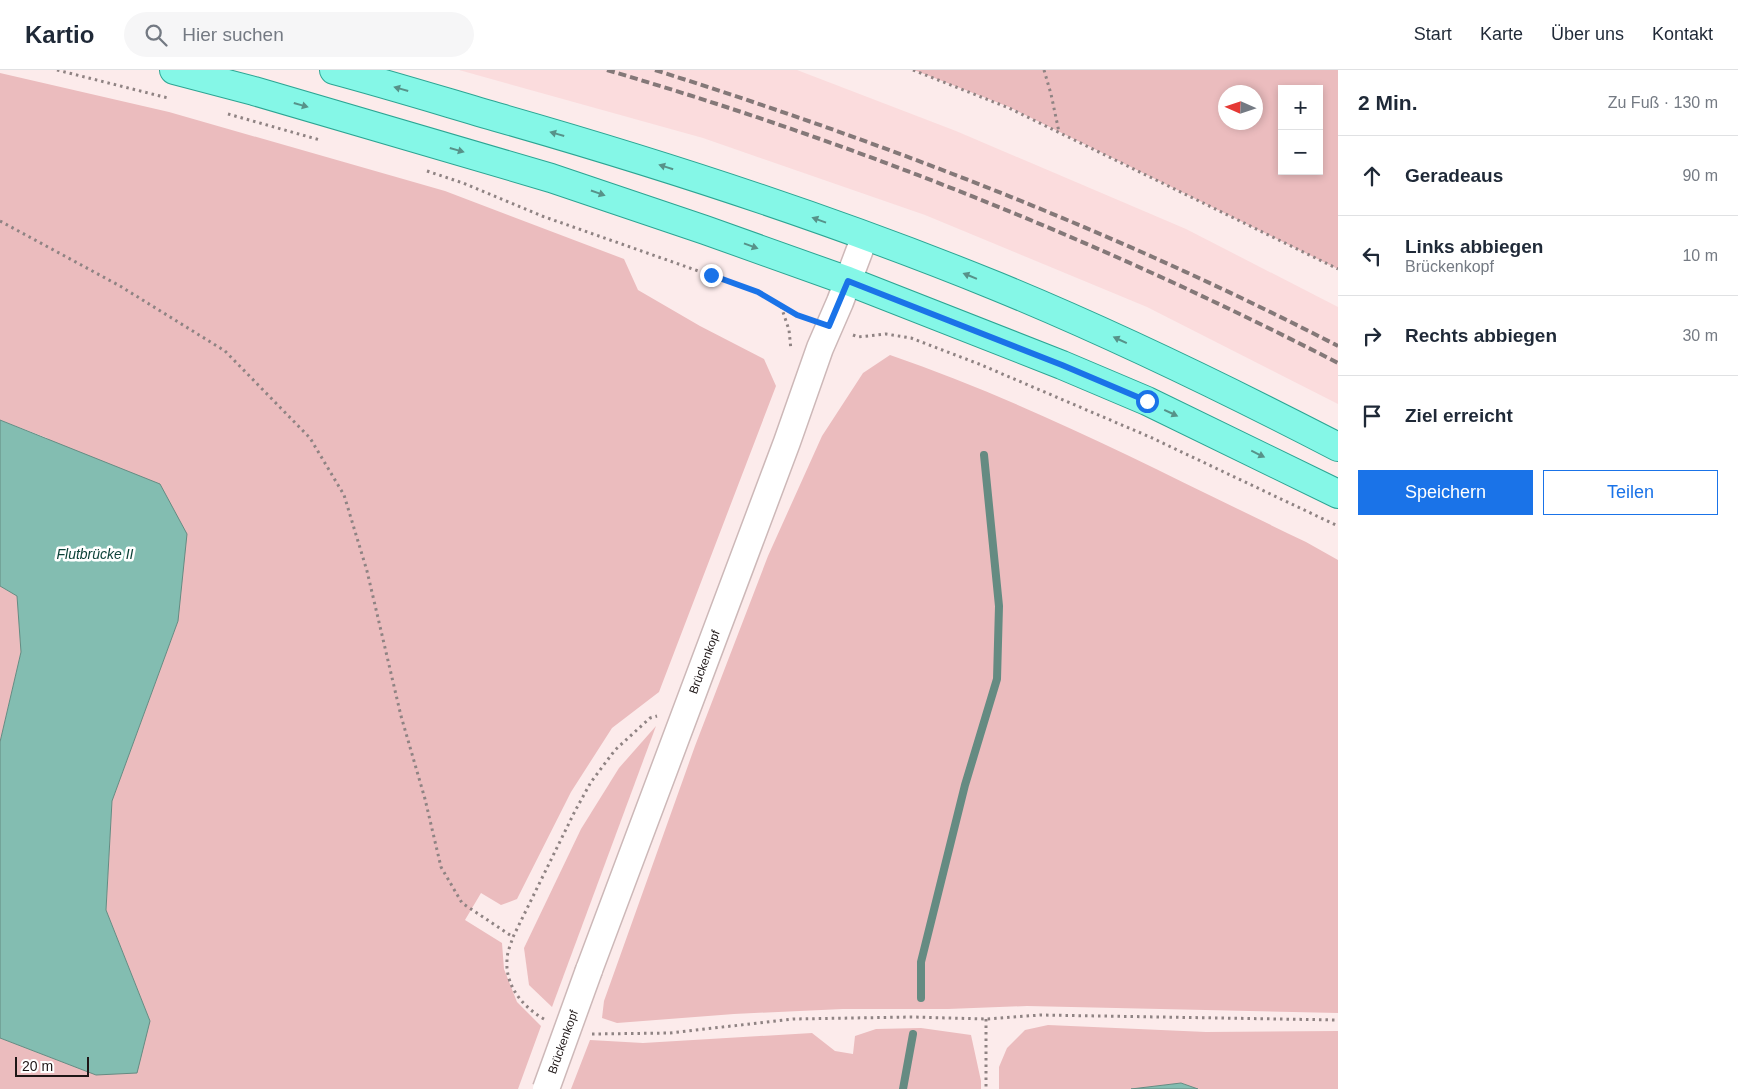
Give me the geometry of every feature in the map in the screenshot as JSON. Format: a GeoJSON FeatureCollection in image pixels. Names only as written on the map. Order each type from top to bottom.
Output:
{"type":"FeatureCollection","features":[{"type":"Feature","properties":{"kind":"main road"},"geometry":{"type":"LineString","coordinates":[[174,70],[254,91],[552,178],[848,281],[1062,365],[1147,401],[1338,494]]}},
{"type":"Feature","properties":{"kind":"main road"},"geometry":{"type":"LineString","coordinates":[[334,70],[604,148],[696,177],[865,236],[986,282],[1081,322],[1232,393],[1338,447]]}},
{"type":"Feature","properties":{"kind":"street","name":"Brückenkopf"},"geometry":{"type":"LineString","coordinates":[[546,1089],[829,326],[865,236]]}},
{"type":"Feature","properties":{"kind":"path"},"geometry":{"type":"LineString","coordinates":[[57,70],[170,98]]}},
{"type":"Feature","properties":{"kind":"path"},"geometry":{"type":"LineString","coordinates":[[913,70],[1009,108],[1338,269]]}},
{"type":"Feature","properties":{"kind":"path"},"geometry":{"type":"LineString","coordinates":[[1044,70],[1059,132]]}},
{"type":"Feature","properties":{"kind":"path"},"geometry":{"type":"LineString","coordinates":[[226,113],[329,143]]}},
{"type":"Feature","properties":{"kind":"path"},"geometry":{"type":"LineString","coordinates":[[422,170],[463,183],[542,216],[758,292],[797,315],[858,337],[886,334],[911,338],[979,364],[1150,437],[1338,526]]}},
{"type":"Feature","properties":{"kind":"path"},"geometry":{"type":"LineString","coordinates":[[0,222],[120,286],[226,351],[310,438],[344,495],[367,571],[401,716],[425,799],[441,867],[462,903],[513,937]]}},
{"type":"Feature","properties":{"kind":"path"},"geometry":{"type":"LineString","coordinates":[[546,1021],[526,1007],[515,994],[507,974],[507,959],[513,937],[575,811],[592,782],[615,750],[650,718]]}},
{"type":"Feature","properties":{"kind":"path"},"geometry":{"type":"LineString","coordinates":[[586,1033],[670,1033],[792,1019],[912,1017],[986,1019],[1041,1015],[1338,1020]]}},
{"type":"Feature","properties":{"kind":"path"},"geometry":{"type":"LineString","coordinates":[[986,1019],[986,1089]]}},
{"type":"Feature","properties":{"kind":"shaded area"},"geometry":{"type":"Polygon","coordinates":[[[459,70],[797,70],[956,131],[1186,229],[1338,307],[1338,404],[1147,307],[925,215],[703,138],[459,70]]]}},
{"type":"Feature","properties":{"kind":"shaded area"},"geometry":{"type":"Polygon","coordinates":[[[914,70],[1338,70],[1338,269],[1009,107],[914,70]]]}},
{"type":"Feature","properties":{"kind":"shaded area"},"geometry":{"type":"Polygon","coordinates":[[[0,73],[169,112],[445,191],[624,259],[638,290],[700,326],[764,359],[776,386],[659,692],[612,728],[571,792],[517,899],[501,905],[481,893],[465,920],[502,943],[504,969],[517,1002],[541,1026],[518,1089],[0,1089],[0,1038],[96,1075],[150,1021],[106,910],[112,801],[178,621],[47,438],[0,420],[0,73]]]}},
{"type":"Feature","properties":{"kind":"shaded area"},"geometry":{"type":"Polygon","coordinates":[[[890,355],[943,374],[1101,442],[1306,542],[1338,560],[1338,1013],[1027,1006],[948,1009],[843,1009],[734,1014],[617,1023],[602,1018],[604,1001],[695,746],[768,556],[822,436],[863,373],[890,355]]]}},
{"type":"Feature","properties":{"kind":"shaded area"},"geometry":{"type":"Polygon","coordinates":[[[0,586],[17,596],[21,652],[0,742],[0,586]]]}},
{"type":"Feature","properties":{"kind":"shaded area"},"geometry":{"type":"Polygon","coordinates":[[[656,726],[552,1007],[529,985],[524,948],[581,829],[619,768],[656,726]]]}},
{"type":"Feature","properties":{"kind":"shaded area"},"geometry":{"type":"Polygon","coordinates":[[[1048,1025],[1206,1032],[1338,1031],[1338,1089],[1198,1089],[1181,1083],[1131,1089],[999,1089],[999,1067],[1007,1048],[1025,1030],[1048,1025]]]}},
{"type":"Feature","properties":{"kind":"shaded area"},"geometry":{"type":"Polygon","coordinates":[[[921,1028],[971,1035],[981,1089],[571,1089],[590,1040],[643,1043],[812,1033],[835,1051],[853,1054],[855,1036],[876,1029],[921,1028]]]}},
{"type":"Feature","properties":{"kind":"water","name":"Flutbrücke II"},"geometry":{"type":"Polygon","coordinates":[[[0,420],[160,484],[187,534],[178,621],[112,801],[106,910],[150,1021],[137,1073],[96,1075],[0,1038],[0,742],[21,652],[17,596],[0,586],[0,420]]]}},
{"type":"Feature","properties":{"kind":"water"},"geometry":{"type":"Polygon","coordinates":[[[1181,1083],[1198,1089],[1131,1089],[1181,1083]]]}},
{"type":"Feature","properties":{"kind":"waterway"},"geometry":{"type":"LineString","coordinates":[[921,998],[921,962],[965,785],[997,679],[999,606],[984,455]]}},
{"type":"Feature","properties":{"kind":"waterway"},"geometry":{"type":"LineString","coordinates":[[903,1089],[913,1034]]}},
{"type":"Feature","properties":{"kind":"railway"},"geometry":{"type":"LineString","coordinates":[[607,70],[795,130],[980,199],[1161,277],[1338,363]]}},
{"type":"Feature","properties":{"kind":"railway"},"geometry":{"type":"LineString","coordinates":[[655,70],[830,128],[1002,193],[1172,266],[1338,346]]}},
{"type":"Feature","properties":{"kind":"route"},"geometry":{"type":"LineString","coordinates":[[711,275],[758,292],[797,315],[829,326],[848,281],[1062,365],[1147,401]]}}]}
